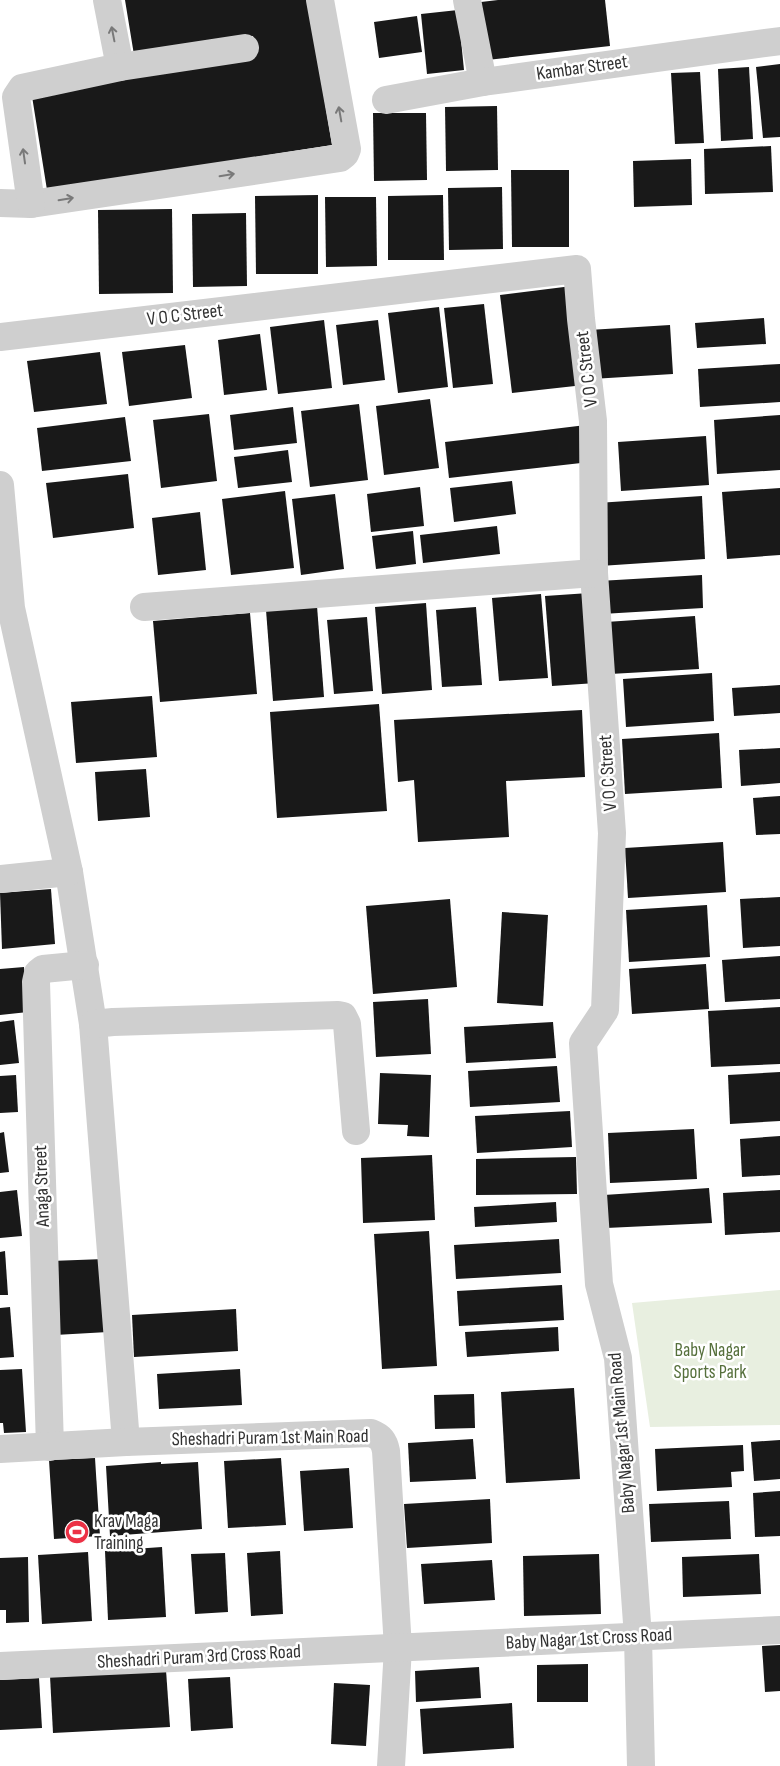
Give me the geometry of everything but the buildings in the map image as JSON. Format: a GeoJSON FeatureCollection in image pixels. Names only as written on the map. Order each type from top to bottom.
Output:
{"type":"FeatureCollection","features":[{"type":"Feature","properties":{"kind":"street"},"geometry":{"type":"LineString","coordinates":[[107,0],[120,67]]}},
{"type":"Feature","properties":{"kind":"street"},"geometry":{"type":"LineString","coordinates":[[0,203],[31,204],[340,158],[347,149],[320,0]]}},
{"type":"Feature","properties":{"kind":"street"},"geometry":{"type":"LineString","coordinates":[[468,0],[483,82]]}},
{"type":"Feature","properties":{"kind":"street","name":"Kambar Street"},"geometry":{"type":"LineString","coordinates":[[386,100],[483,82],[780,41]]}},
{"type":"Feature","properties":{"kind":"street"},"geometry":{"type":"LineString","coordinates":[[31,204],[16,97],[18,91],[22,88],[120,67],[245,48]]}},
{"type":"Feature","properties":{"kind":"street","name":"V O C Street"},"geometry":{"type":"LineString","coordinates":[[0,337],[577,269],[593,421],[594,573],[612,833],[605,1010],[583,1042]]}},
{"type":"Feature","properties":{"kind":"street"},"geometry":{"type":"LineString","coordinates":[[0,485],[5,608],[70,872],[93,1024],[126,1442],[0,1449]]}},
{"type":"Feature","properties":{"kind":"street"},"geometry":{"type":"LineString","coordinates":[[144,607],[594,573]]}},
{"type":"Feature","properties":{"kind":"street"},"geometry":{"type":"LineString","coordinates":[[0,879],[70,872]]}},
{"type":"Feature","properties":{"kind":"street","name":"Anaga Street"},"geometry":{"type":"LineString","coordinates":[[50,1447],[36,982],[38,973],[43,969],[85,965]]}},
{"type":"Feature","properties":{"kind":"street"},"geometry":{"type":"LineString","coordinates":[[93,1024],[162,1020],[343,1016],[346,1024],[356,1131]]}},
{"type":"Feature","properties":{"kind":"street","name":"Baby Nagar 1st Main Road"},"geometry":{"type":"LineString","coordinates":[[583,1042],[599,1284],[618,1358],[638,1637],[641,1766]]}},
{"type":"Feature","properties":{"kind":"street","name":"Sheshadri Puram 1st Main Road"},"geometry":{"type":"LineString","coordinates":[[126,1442],[371,1433],[380,1436],[386,1451],[398,1648]]}},
{"type":"Feature","properties":{"kind":"street","name":"Baby Nagar 1st Cross Road"},"geometry":{"type":"LineString","coordinates":[[398,1648],[780,1630]]}},
{"type":"Feature","properties":{"kind":"street"},"geometry":{"type":"LineString","coordinates":[[391,1766],[398,1648]]}},
{"type":"Feature","properties":{"kind":"street","name":"Sheshadri Puram 3rd Cross Road"},"geometry":{"type":"LineString","coordinates":[[0,1666],[398,1648]]}},
{"type":"Feature","properties":{"kind":"green space","name":"Baby Nagar Sports Park"},"geometry":{"type":"Polygon","coordinates":[[[780,1290],[780,1425],[650,1427],[632,1303],[780,1290]]]}},
{"type":"Feature","properties":{"kind":"place","name":"Krav Maga Training"},"geometry":{"type":"Point","coordinates":[77,1532]}}]}
